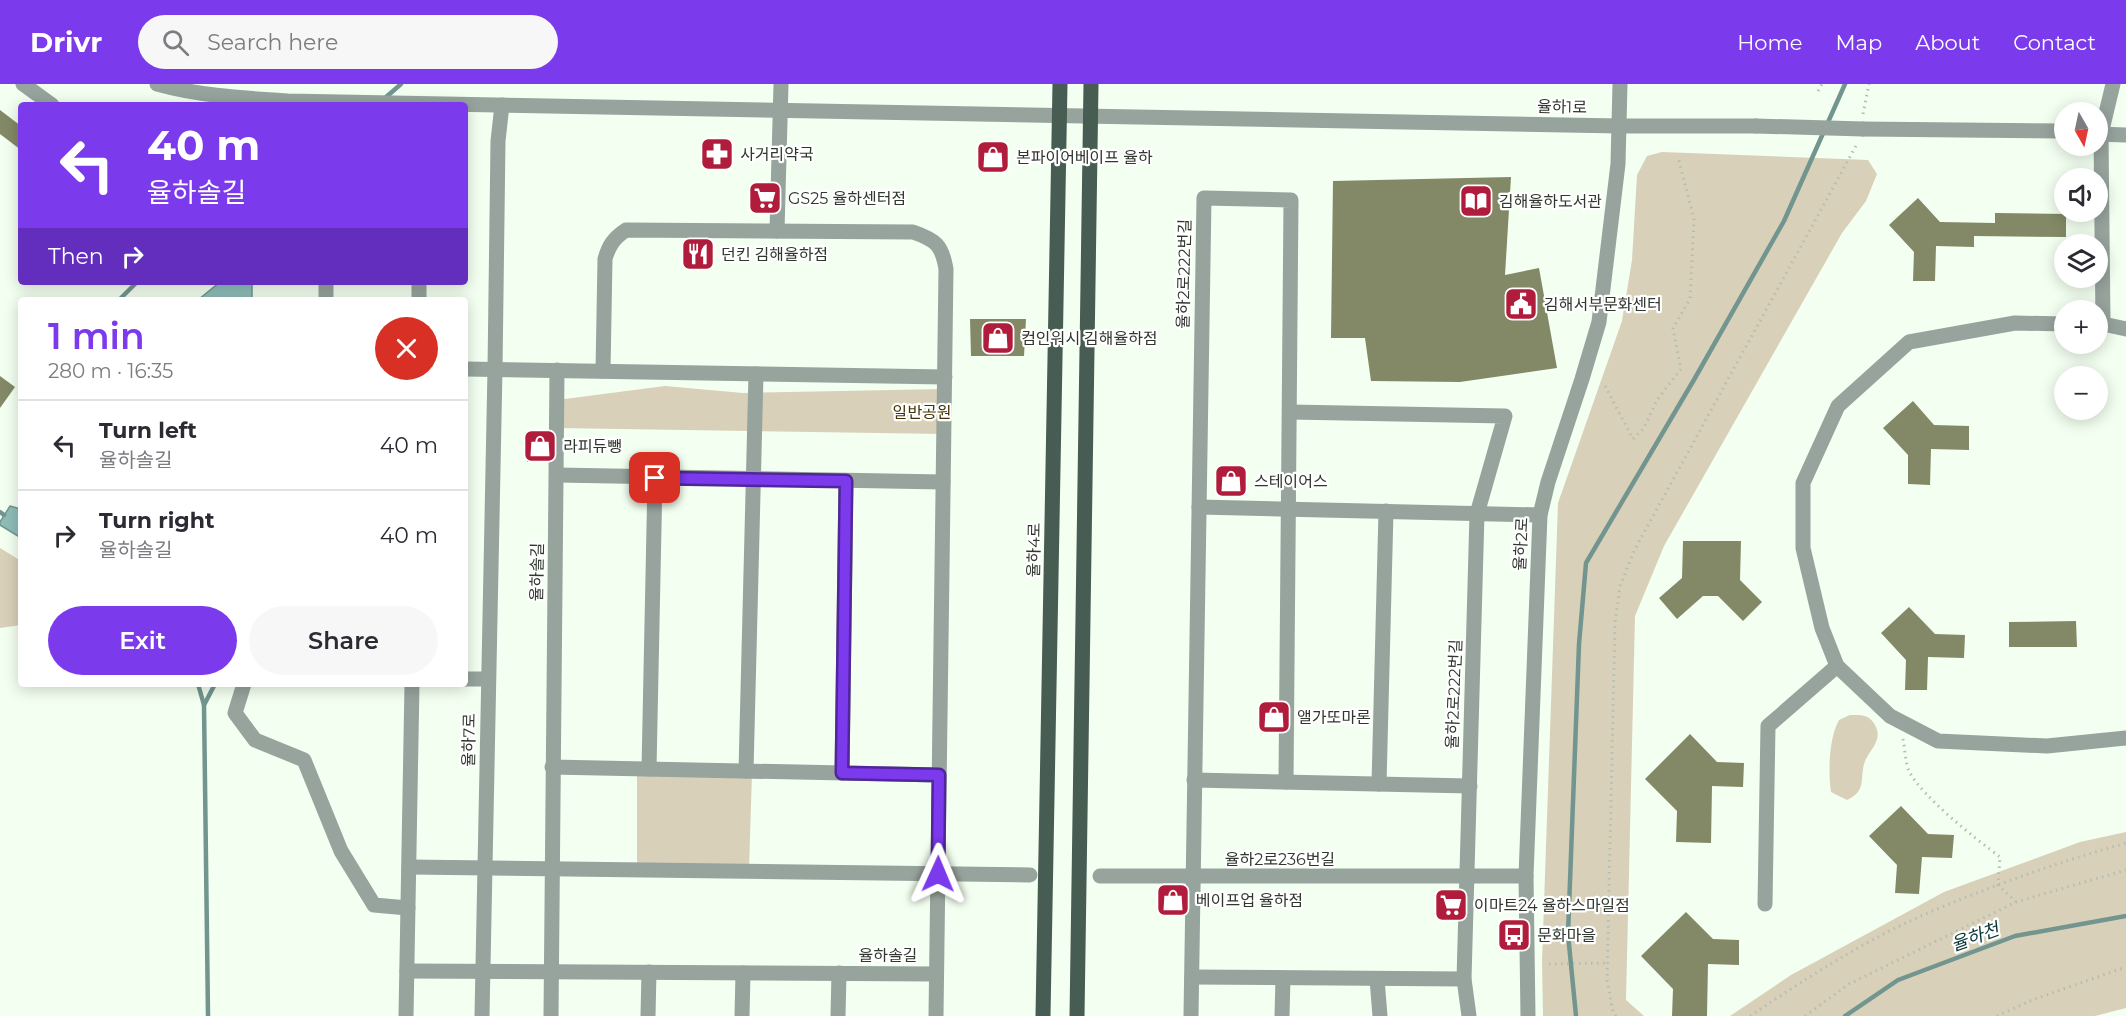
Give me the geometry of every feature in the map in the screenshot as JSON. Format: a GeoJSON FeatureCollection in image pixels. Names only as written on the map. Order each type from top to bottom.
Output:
{"type":"FeatureCollection","features":[{"type":"Feature","properties":{"kind":"main road","name":"율하4로"},"geometry":{"type":"LineString","coordinates":[[1043,1016],[1060,84]]}},
{"type":"Feature","properties":{"kind":"main road"},"geometry":{"type":"LineString","coordinates":[[1077,1016],[1091,84]]}},
{"type":"Feature","properties":{"kind":"street"},"geometry":{"type":"LineString","coordinates":[[23,84],[48,102]]}},
{"type":"Feature","properties":{"kind":"street","name":"율하1로"},"geometry":{"type":"LineString","coordinates":[[157,84],[182,91],[235,98],[333,102]]}},
{"type":"Feature","properties":{"kind":"street"},"geometry":{"type":"LineString","coordinates":[[777,231],[781,84]]}},
{"type":"Feature","properties":{"kind":"street","name":"율하2로"},"geometry":{"type":"LineString","coordinates":[[1528,1016],[1526,876],[1540,515],[1548,482],[1599,322],[1618,164],[1620,84]]}},
{"type":"Feature","properties":{"kind":"street"},"geometry":{"type":"LineString","coordinates":[[2108,102],[2113,84]]}},
{"type":"Feature","properties":{"kind":"street","name":"율하1로"},"geometry":{"type":"LineString","coordinates":[[468,105],[1620,126],[2054,131]]}},
{"type":"Feature","properties":{"kind":"street","name":"율하7로"},"geometry":{"type":"LineString","coordinates":[[482,1016],[498,141],[502,105]]}},
{"type":"Feature","properties":{"kind":"street"},"geometry":{"type":"LineString","coordinates":[[2108,134],[2126,135]]}},
{"type":"Feature","properties":{"kind":"street"},"geometry":{"type":"LineString","coordinates":[[2099,156],[2100,300]]}},
{"type":"Feature","properties":{"kind":"street","name":"율하2로222번길"},"geometry":{"type":"LineString","coordinates":[[1192,878],[1204,198],[1291,200],[1286,782]]}},
{"type":"Feature","properties":{"kind":"street","name":"율하솔길"},"geometry":{"type":"LineString","coordinates":[[603,371],[605,259],[608,247],[626,230],[914,232],[934,241],[941,248],[946,269],[936,1016]]}},
{"type":"Feature","properties":{"kind":"street"},"geometry":{"type":"LineString","coordinates":[[2054,324],[2015,323],[1909,342],[1838,406],[1803,483],[1803,548],[1821,628],[1838,666],[1890,716],[1938,741],[2048,746],[2126,738]]}},
{"type":"Feature","properties":{"kind":"street"},"geometry":{"type":"LineString","coordinates":[[2108,325],[2126,328]]}},
{"type":"Feature","properties":{"kind":"street"},"geometry":{"type":"LineString","coordinates":[[468,369],[945,377]]}},
{"type":"Feature","properties":{"kind":"street","name":"율하솔길"},"geometry":{"type":"LineString","coordinates":[[551,1016],[557,370]]}},
{"type":"Feature","properties":{"kind":"street"},"geometry":{"type":"LineString","coordinates":[[746,771],[756,374]]}},
{"type":"Feature","properties":{"kind":"street","name":"율하2로222번길"},"geometry":{"type":"LineString","coordinates":[[1290,412],[1505,416],[1477,514],[1466,877]]}},
{"type":"Feature","properties":{"kind":"street"},"geometry":{"type":"LineString","coordinates":[[557,475],[943,482]]}},
{"type":"Feature","properties":{"kind":"street"},"geometry":{"type":"LineString","coordinates":[[649,769],[655,478]]}},
{"type":"Feature","properties":{"kind":"street"},"geometry":{"type":"LineString","coordinates":[[842,773],[846,481]]}},
{"type":"Feature","properties":{"kind":"street"},"geometry":{"type":"LineString","coordinates":[[1198,507],[1540,515]]}},
{"type":"Feature","properties":{"kind":"street"},"geometry":{"type":"LineString","coordinates":[[1379,784],[1386,511]]}},
{"type":"Feature","properties":{"kind":"street"},"geometry":{"type":"LineString","coordinates":[[1765,904],[1768,726],[1838,666]]}},
{"type":"Feature","properties":{"kind":"street"},"geometry":{"type":"LineString","coordinates":[[468,679],[488,679]]}},
{"type":"Feature","properties":{"kind":"street"},"geometry":{"type":"LineString","coordinates":[[243,687],[234,713],[255,740],[304,760],[341,851],[374,905],[408,908]]}},
{"type":"Feature","properties":{"kind":"street"},"geometry":{"type":"LineString","coordinates":[[406,1016],[412,687]]}},
{"type":"Feature","properties":{"kind":"street"},"geometry":{"type":"LineString","coordinates":[[552,767],[939,775]]}},
{"type":"Feature","properties":{"kind":"street"},"geometry":{"type":"LineString","coordinates":[[1194,780],[1470,786]]}},
{"type":"Feature","properties":{"kind":"street"},"geometry":{"type":"LineString","coordinates":[[409,867],[1029,875]]}},
{"type":"Feature","properties":{"kind":"street","name":"율하2로236번길"},"geometry":{"type":"LineString","coordinates":[[1100,876],[1192,878],[1526,876]]}},
{"type":"Feature","properties":{"kind":"street"},"geometry":{"type":"LineString","coordinates":[[1466,877],[1464,980],[1469,1016]]}},
{"type":"Feature","properties":{"kind":"street"},"geometry":{"type":"LineString","coordinates":[[1191,1016],[1192,878]]}},
{"type":"Feature","properties":{"kind":"street"},"geometry":{"type":"LineString","coordinates":[[407,971],[551,972]]}},
{"type":"Feature","properties":{"kind":"street","name":"율하솔길"},"geometry":{"type":"LineString","coordinates":[[551,972],[936,974]]}},
{"type":"Feature","properties":{"kind":"street"},"geometry":{"type":"LineString","coordinates":[[648,1016],[649,972]]}},
{"type":"Feature","properties":{"kind":"street"},"geometry":{"type":"LineString","coordinates":[[742,1016],[743,973]]}},
{"type":"Feature","properties":{"kind":"street","name":"율하솔길"},"geometry":{"type":"LineString","coordinates":[[838,973],[838,1016]]}},
{"type":"Feature","properties":{"kind":"street"},"geometry":{"type":"LineString","coordinates":[[1192,977],[1464,980]]}},
{"type":"Feature","properties":{"kind":"street"},"geometry":{"type":"LineString","coordinates":[[1282,1016],[1283,978]]}},
{"type":"Feature","properties":{"kind":"street"},"geometry":{"type":"LineString","coordinates":[[1377,979],[1380,1016]]}},
{"type":"Feature","properties":{"kind":"path"},"geometry":{"type":"LineString","coordinates":[[1818,91],[1822,84]]}},
{"type":"Feature","properties":{"kind":"path"},"geometry":{"type":"LineString","coordinates":[[1616,1016],[1613,1012],[1607,980],[1607,963],[1615,623],[1620,586],[1635,549],[1856,148]]}},
{"type":"Feature","properties":{"kind":"path"},"geometry":{"type":"LineString","coordinates":[[1605,386],[1633,439],[1644,428],[1657,399],[1681,369],[1673,328],[1690,299],[1694,219],[1678,157]]}},
{"type":"Feature","properties":{"kind":"path"},"geometry":{"type":"LineString","coordinates":[[1900,721],[1909,770],[1924,791],[1975,839],[2000,857],[1998,885]]}},
{"type":"Feature","properties":{"kind":"path"},"geometry":{"type":"LineString","coordinates":[[1750,1016],[1822,969],[1918,917],[2049,865],[2126,843]]}},
{"type":"Feature","properties":{"kind":"path"},"geometry":{"type":"LineString","coordinates":[[1805,1016],[1849,984],[2016,902],[2126,870]]}},
{"type":"Feature","properties":{"kind":"path"},"geometry":{"type":"LineString","coordinates":[[1998,885],[2016,902]]}},
{"type":"Feature","properties":{"kind":"path"},"geometry":{"type":"LineString","coordinates":[[1549,964],[1607,963]]}},
{"type":"Feature","properties":{"kind":"path"},"geometry":{"type":"LineString","coordinates":[[1997,1016],[2032,1000],[2126,967]]}},
{"type":"Feature","properties":{"kind":"green space"},"geometry":{"type":"Polygon","coordinates":[[[1662,152],[1868,160],[1877,174],[1866,201],[1842,233],[1664,546],[1635,616],[1626,1000],[1644,1016],[1543,1016],[1542,961],[1558,503],[1622,321],[1632,260],[1637,175],[1647,156],[1662,152]]]}},
{"type":"Feature","properties":{"kind":"green space","name":"일반공원"},"geometry":{"type":"Polygon","coordinates":[[[665,386],[743,393],[945,389],[944,434],[557,428],[557,400],[665,386]]]}},
{"type":"Feature","properties":{"kind":"green space"},"geometry":{"type":"Polygon","coordinates":[[[0,548],[18,559],[18,625],[0,628],[0,548]]]}},
{"type":"Feature","properties":{"kind":"green space"},"geometry":{"type":"Polygon","coordinates":[[[1850,715],[1861,715],[1870,719],[1875,725],[1878,736],[1864,764],[1860,789],[1847,800],[1831,792],[1830,765],[1831,745],[1836,727],[1839,720],[1850,715]]]}},
{"type":"Feature","properties":{"kind":"green space"},"geometry":{"type":"Polygon","coordinates":[[[637,771],[752,774],[749,869],[637,867],[637,771]]]}},
{"type":"Feature","properties":{"kind":"green space"},"geometry":{"type":"Polygon","coordinates":[[[2126,832],[2126,1008],[2095,1016],[1730,1016],[1791,975],[1944,892],[2080,842],[2126,832]]]}},
{"type":"Feature","properties":{"kind":"water"},"geometry":{"type":"Polygon","coordinates":[[[216,285],[252,285],[252,297],[202,297],[216,285]]]}},
{"type":"Feature","properties":{"kind":"water"},"geometry":{"type":"Polygon","coordinates":[[[10,506],[18,508],[18,536],[0,525],[10,506]]]}},
{"type":"Feature","properties":{"kind":"building"},"geometry":{"type":"Polygon","coordinates":[[[0,110],[18,124],[18,148],[0,134],[0,110]]]}},
{"type":"Feature","properties":{"kind":"building"},"geometry":{"type":"Polygon","coordinates":[[[1511,177],[1505,275],[1539,268],[1557,368],[1460,382],[1371,381],[1365,338],[1331,338],[1333,181],[1511,177]]]}},
{"type":"Feature","properties":{"kind":"building"},"geometry":{"type":"Polygon","coordinates":[[[1918,198],[1940,222],[1995,223],[1995,213],[2054,214],[2054,222],[2066,222],[2066,234],[2054,234],[2054,237],[1974,236],[1974,247],[1936,246],[1935,281],[1913,281],[1914,252],[1889,225],[1918,198]]]}},
{"type":"Feature","properties":{"kind":"building","name":"컴인워시 김해율하점"},"geometry":{"type":"Polygon","coordinates":[[[970,319],[1026,319],[1024,356],[971,356],[970,319]]]}},
{"type":"Feature","properties":{"kind":"building"},"geometry":{"type":"Polygon","coordinates":[[[0,376],[15,387],[0,408],[0,376]]]}},
{"type":"Feature","properties":{"kind":"building"},"geometry":{"type":"Polygon","coordinates":[[[1913,401],[1934,425],[1969,426],[1969,450],[1931,449],[1930,485],[1908,484],[1908,455],[1883,428],[1913,401]]]}},
{"type":"Feature","properties":{"kind":"building","name":"라피듀뺑"},"geometry":{"type":"Polygon","coordinates":[[[528,431],[547,431],[546,461],[527,462],[528,431]]]}},
{"type":"Feature","properties":{"kind":"building"},"geometry":{"type":"Polygon","coordinates":[[[1683,541],[1741,541],[1740,580],[1762,602],[1743,621],[1718,596],[1703,596],[1677,619],[1659,598],[1682,578],[1683,541]]]}},
{"type":"Feature","properties":{"kind":"building"},"geometry":{"type":"Polygon","coordinates":[[[1909,607],[1935,634],[1965,635],[1964,658],[1928,657],[1927,690],[1905,690],[1906,660],[1881,633],[1909,607]]]}},
{"type":"Feature","properties":{"kind":"building"},"geometry":{"type":"Polygon","coordinates":[[[2076,621],[2077,647],[2009,647],[2009,622],[2076,621]]]}},
{"type":"Feature","properties":{"kind":"building"},"geometry":{"type":"Polygon","coordinates":[[[1690,734],[1717,762],[1744,763],[1743,787],[1712,786],[1711,843],[1676,842],[1677,811],[1645,779],[1690,734]]]}},
{"type":"Feature","properties":{"kind":"building"},"geometry":{"type":"Polygon","coordinates":[[[1901,806],[1928,834],[1954,835],[1952,858],[1922,857],[1919,894],[1895,893],[1897,865],[1869,836],[1901,806]]]}},
{"type":"Feature","properties":{"kind":"building"},"geometry":{"type":"Polygon","coordinates":[[[1686,912],[1713,939],[1739,940],[1739,965],[1708,964],[1707,1016],[1672,1016],[1673,989],[1641,956],[1686,912]]]}},
{"type":"Feature","properties":{"kind":"waterway"},"geometry":{"type":"LineString","coordinates":[[385,98],[401,84]]}},
{"type":"Feature","properties":{"kind":"waterway"},"geometry":{"type":"LineString","coordinates":[[1576,1016],[1568,934],[1579,644],[1586,563],[1784,221],[1845,84]]}},
{"type":"Feature","properties":{"kind":"waterway"},"geometry":{"type":"LineString","coordinates":[[122,297],[134,285]]}},
{"type":"Feature","properties":{"kind":"waterway"},"geometry":{"type":"LineString","coordinates":[[0,512],[4,515]]}},
{"type":"Feature","properties":{"kind":"waterway"},"geometry":{"type":"LineString","coordinates":[[199,687],[204,705],[208,1016]]}},
{"type":"Feature","properties":{"kind":"waterway"},"geometry":{"type":"LineString","coordinates":[[204,705],[213,687]]}},
{"type":"Feature","properties":{"kind":"waterway","name":"율하천"},"geometry":{"type":"LineString","coordinates":[[1845,1016],[1898,980],[2015,936],[2126,916]]}},
{"type":"Feature","properties":{"kind":"place","name":"사거리약국"},"geometry":{"type":"Point","coordinates":[717,154]}},
{"type":"Feature","properties":{"kind":"place","name":"본파이어베이프 율하"},"geometry":{"type":"Point","coordinates":[993,157]}},
{"type":"Feature","properties":{"kind":"place","name":"GS25 율하센터점"},"geometry":{"type":"Point","coordinates":[765,198]}},
{"type":"Feature","properties":{"kind":"place","name":"김해율하도서관"},"geometry":{"type":"Point","coordinates":[1476,201]}},
{"type":"Feature","properties":{"kind":"place","name":"던킨 김해율하점"},"geometry":{"type":"Point","coordinates":[698,254]}},
{"type":"Feature","properties":{"kind":"place","name":"김해서부문화센터"},"geometry":{"type":"Point","coordinates":[1521,304]}},
{"type":"Feature","properties":{"kind":"place","name":"컴인워시 김해율하점"},"geometry":{"type":"Point","coordinates":[998,338]}},
{"type":"Feature","properties":{"kind":"place","name":"라피듀뺑"},"geometry":{"type":"Point","coordinates":[540,446]}},
{"type":"Feature","properties":{"kind":"place","name":"스테이어스"},"geometry":{"type":"Point","coordinates":[1231,481]}},
{"type":"Feature","properties":{"kind":"place","name":"앨가또마론"},"geometry":{"type":"Point","coordinates":[1274,717]}},
{"type":"Feature","properties":{"kind":"place","name":"베이프업 율하점"},"geometry":{"type":"Point","coordinates":[1173,900]}},
{"type":"Feature","properties":{"kind":"place","name":"이마트24 율하스마일점"},"geometry":{"type":"Point","coordinates":[1451,905]}},
{"type":"Feature","properties":{"kind":"place","name":"문화마을"},"geometry":{"type":"Point","coordinates":[1514,935]}},
{"type":"Feature","properties":{"kind":"route"},"geometry":{"type":"LineString","coordinates":[[655,478],[846,481],[842,773],[939,775],[938,874]]}}]}
